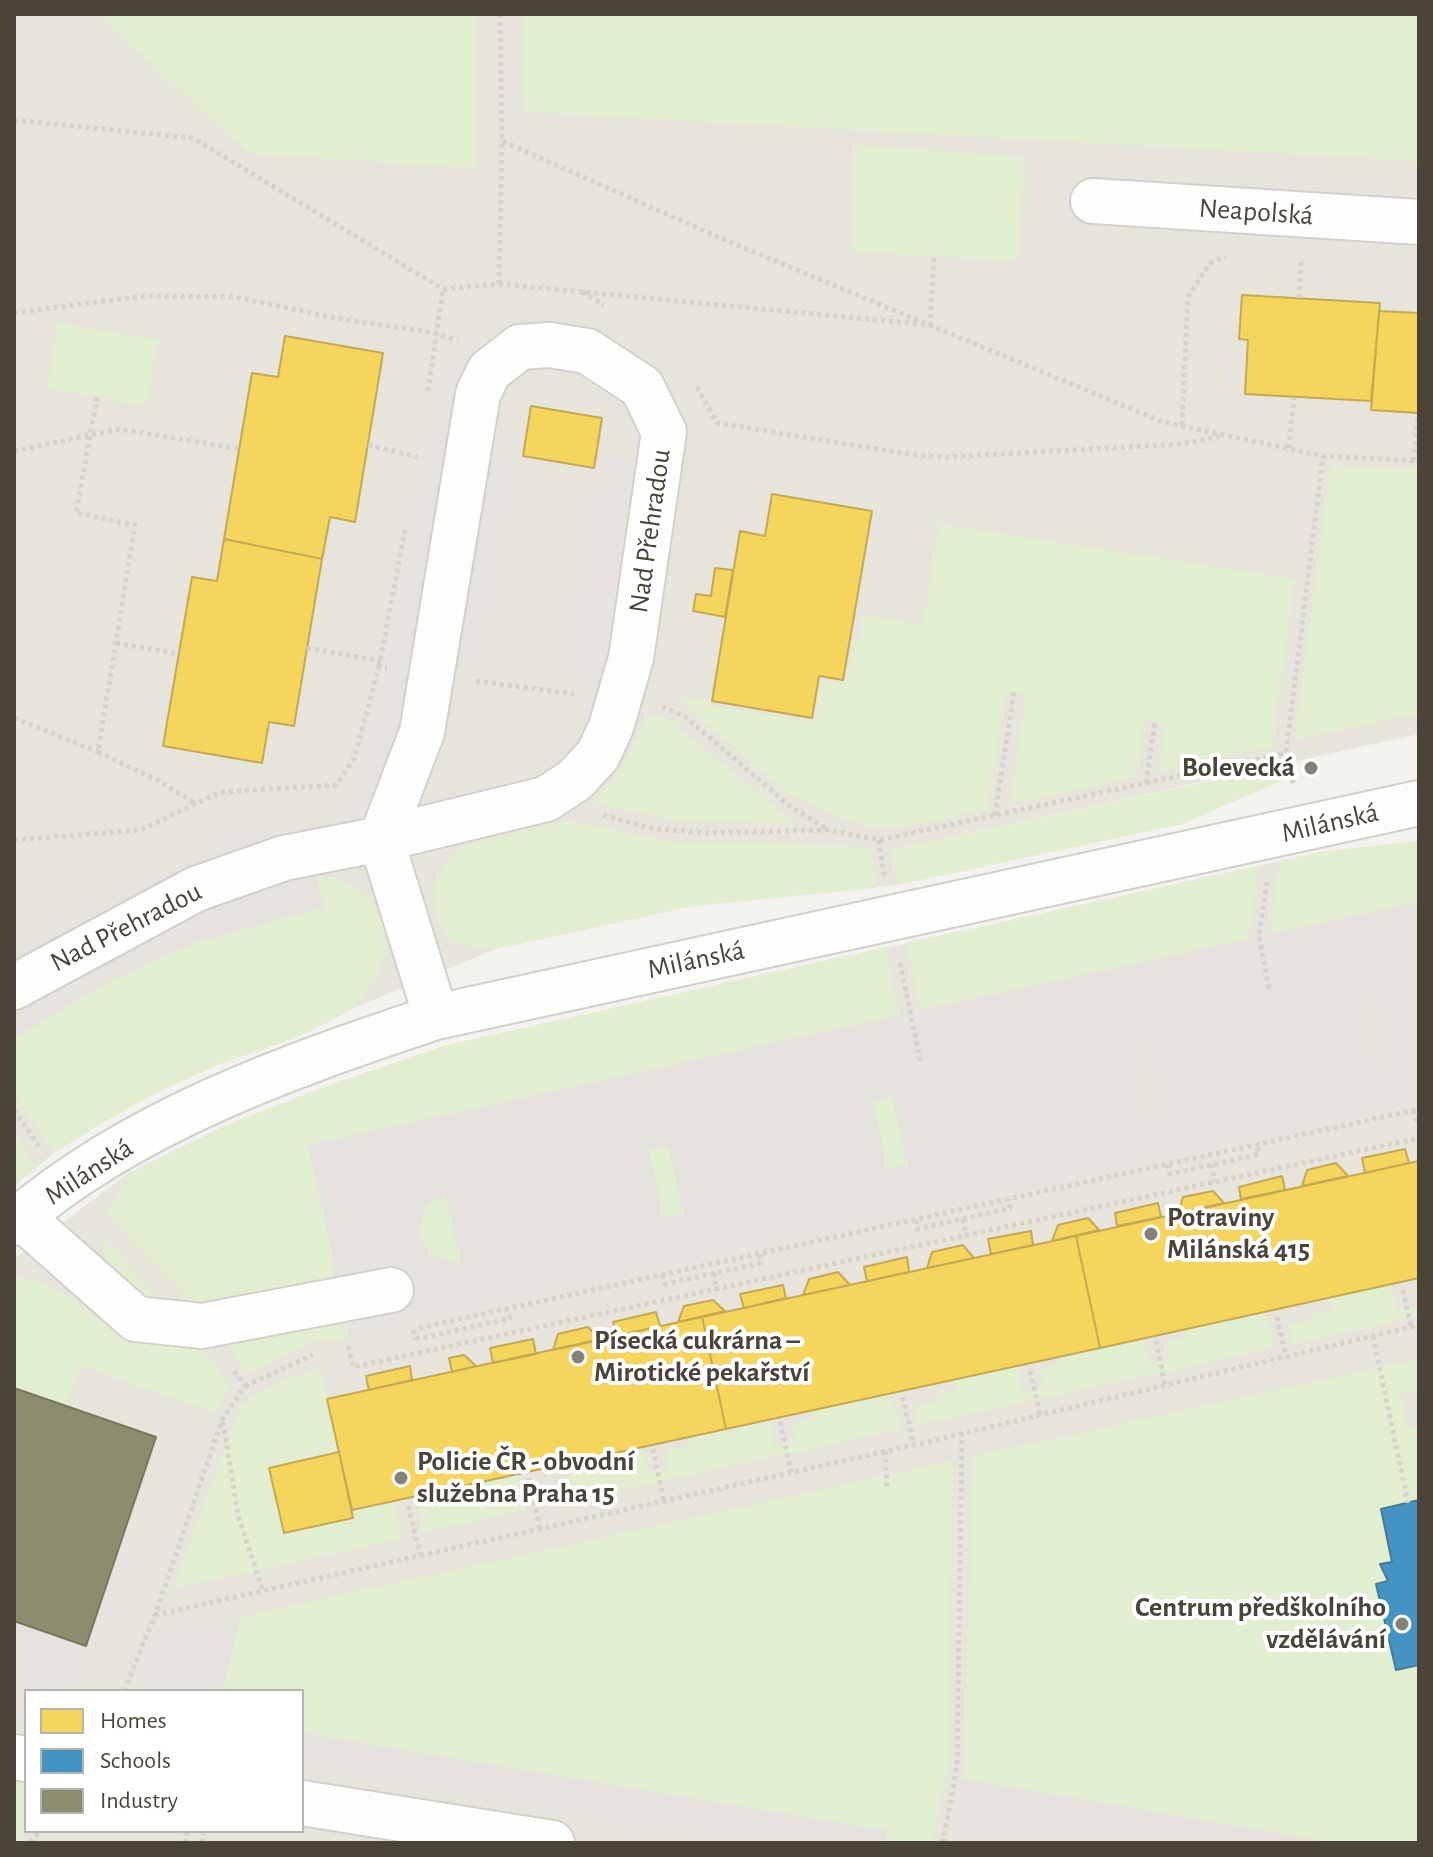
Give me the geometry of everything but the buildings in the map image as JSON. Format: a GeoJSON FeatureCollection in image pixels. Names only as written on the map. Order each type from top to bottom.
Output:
{"type":"FeatureCollection","features":[{"type":"Feature","properties":{"kind":"street","name":"Neapolská"},"geometry":{"type":"LineString","coordinates":[[1093,201],[1419,222]]}},
{"type":"Feature","properties":{"kind":"street","name":"Nad Přehradou"},"geometry":{"type":"LineString","coordinates":[[14,987],[196,889],[284,858],[381,839],[546,799],[575,780],[598,755],[611,727],[631,658],[664,432],[642,387],[587,351],[550,345],[520,347],[489,371],[478,394],[422,732],[381,839]]}},
{"type":"Feature","properties":{"kind":"street","name":"Milánská"},"geometry":{"type":"LineString","coordinates":[[18,1220],[65,1185],[128,1145],[284,1068],[436,1017],[1419,803]]}},
{"type":"Feature","properties":{"kind":"street"},"geometry":{"type":"LineString","coordinates":[[381,839],[436,1017]]}},
{"type":"Feature","properties":{"kind":"street"},"geometry":{"type":"LineString","coordinates":[[18,1220],[136,1319],[202,1326],[391,1290]]}},
{"type":"Feature","properties":{"kind":"street"},"geometry":{"type":"LineString","coordinates":[[304,1803],[552,1843]]}},
{"type":"Feature","properties":{"kind":"path"},"geometry":{"type":"LineString","coordinates":[[499,284],[502,141],[500,14]]}},
{"type":"Feature","properties":{"kind":"path"},"geometry":{"type":"LineString","coordinates":[[14,120],[193,138],[443,289],[499,284],[930,325]]}},
{"type":"Feature","properties":{"kind":"path"},"geometry":{"type":"LineString","coordinates":[[502,141],[725,240],[1163,422],[1323,456],[1417,461],[1418,413]]}},
{"type":"Feature","properties":{"kind":"path"},"geometry":{"type":"LineString","coordinates":[[1182,425],[1188,297],[1209,264],[1233,253]]}},
{"type":"Feature","properties":{"kind":"path"},"geometry":{"type":"LineString","coordinates":[[930,325],[934,257]]}},
{"type":"Feature","properties":{"kind":"path"},"geometry":{"type":"LineString","coordinates":[[1299,298],[1301,257]]}},
{"type":"Feature","properties":{"kind":"path"},"geometry":{"type":"LineString","coordinates":[[427,394],[443,289]]}},
{"type":"Feature","properties":{"kind":"path"},"geometry":{"type":"LineString","coordinates":[[580,291],[616,312]]}},
{"type":"Feature","properties":{"kind":"path"},"geometry":{"type":"LineString","coordinates":[[14,313],[144,296],[235,297],[335,318],[436,333]]}},
{"type":"Feature","properties":{"kind":"path"},"geometry":{"type":"LineString","coordinates":[[692,377],[717,423],[915,455],[947,457],[1181,444],[1227,435]]}},
{"type":"Feature","properties":{"kind":"path"},"geometry":{"type":"LineString","coordinates":[[97,397],[76,513],[135,525],[98,752]]}},
{"type":"Feature","properties":{"kind":"path"},"geometry":{"type":"LineString","coordinates":[[1289,448],[1294,398]]}},
{"type":"Feature","properties":{"kind":"path"},"geometry":{"type":"LineString","coordinates":[[14,451],[119,429],[240,449]]}},
{"type":"Feature","properties":{"kind":"path"},"geometry":{"type":"LineString","coordinates":[[368,445],[418,455],[416,469]]}},
{"type":"Feature","properties":{"kind":"path"},"geometry":{"type":"LineString","coordinates":[[546,799],[649,828],[707,833],[828,830],[879,840],[1286,753],[1323,456]]}},
{"type":"Feature","properties":{"kind":"path"},"geometry":{"type":"LineString","coordinates":[[307,648],[380,664],[405,529]]}},
{"type":"Feature","properties":{"kind":"path"},"geometry":{"type":"LineString","coordinates":[[116,643],[179,654]]}},
{"type":"Feature","properties":{"kind":"path"},"geometry":{"type":"LineString","coordinates":[[995,815],[1014,692]]}},
{"type":"Feature","properties":{"kind":"path"},"geometry":{"type":"LineString","coordinates":[[14,718],[98,752],[159,781],[195,804]]}},
{"type":"Feature","properties":{"kind":"path"},"geometry":{"type":"LineString","coordinates":[[1146,783],[1155,722]]}},
{"type":"Feature","properties":{"kind":"path"},"geometry":{"type":"LineString","coordinates":[[14,1110],[65,1185]]}},
{"type":"Feature","properties":{"kind":"path"},"geometry":{"type":"LineString","coordinates":[[400,1332],[1416,1110],[1416,1120],[1419,1119]]}},
{"type":"Feature","properties":{"kind":"path"},"geometry":{"type":"LineString","coordinates":[[348,1344],[353,1367],[1419,1138]]}},
{"type":"Feature","properties":{"kind":"path"},"geometry":{"type":"LineString","coordinates":[[1168,1164],[1170,1174],[1259,1154],[1257,1145]]}},
{"type":"Feature","properties":{"kind":"path"},"geometry":{"type":"LineString","coordinates":[[1212,1164],[1215,1182]]}},
{"type":"Feature","properties":{"kind":"path"},"geometry":{"type":"LineString","coordinates":[[916,1220],[917,1229],[963,1219],[1010,1208],[1009,1199]]}},
{"type":"Feature","properties":{"kind":"path"},"geometry":{"type":"LineString","coordinates":[[963,1219],[966,1236]]}},
{"type":"Feature","properties":{"kind":"path"},"geometry":{"type":"LineString","coordinates":[[662,1275],[665,1284],[761,1263],[760,1254]]}},
{"type":"Feature","properties":{"kind":"path"},"geometry":{"type":"LineString","coordinates":[[714,1273],[716,1290]]}},
{"type":"Feature","properties":{"kind":"path"},"geometry":{"type":"LineString","coordinates":[[1403,1290],[1411,1327]]}},
{"type":"Feature","properties":{"kind":"path"},"geometry":{"type":"LineString","coordinates":[[413,1329],[416,1338],[465,1328],[510,1318],[507,1309]]}},
{"type":"Feature","properties":{"kind":"path"},"geometry":{"type":"LineString","coordinates":[[1277,1317],[1286,1357]]}},
{"type":"Feature","properties":{"kind":"path"},"geometry":{"type":"LineString","coordinates":[[155,1615],[914,1445],[1419,1325]]}},
{"type":"Feature","properties":{"kind":"path"},"geometry":{"type":"LineString","coordinates":[[202,1326],[245,1386]]}},
{"type":"Feature","properties":{"kind":"path"},"geometry":{"type":"LineString","coordinates":[[465,1328],[468,1343]]}},
{"type":"Feature","properties":{"kind":"path"},"geometry":{"type":"LineString","coordinates":[[1373,1336],[1408,1503]]}},
{"type":"Feature","properties":{"kind":"path"},"geometry":{"type":"LineString","coordinates":[[334,1349],[361,1341]]}},
{"type":"Feature","properties":{"kind":"path"},"geometry":{"type":"LineString","coordinates":[[1156,1341],[1165,1385]]}},
{"type":"Feature","properties":{"kind":"path"},"geometry":{"type":"LineString","coordinates":[[125,1689],[155,1615],[222,1420],[245,1386],[319,1353]]}},
{"type":"Feature","properties":{"kind":"path"},"geometry":{"type":"LineString","coordinates":[[1030,1371],[1040,1415]]}},
{"type":"Feature","properties":{"kind":"path"},"geometry":{"type":"LineString","coordinates":[[903,1397],[914,1445]]}},
{"type":"Feature","properties":{"kind":"path"},"geometry":{"type":"LineString","coordinates":[[222,1420],[238,1515],[263,1592]]}},
{"type":"Feature","properties":{"kind":"path"},"geometry":{"type":"LineString","coordinates":[[780,1422],[791,1472]]}},
{"type":"Feature","properties":{"kind":"path"},"geometry":{"type":"LineString","coordinates":[[943,1843],[957,1766],[962,1433]]}},
{"type":"Feature","properties":{"kind":"path"},"geometry":{"type":"LineString","coordinates":[[653,1449],[664,1501]]}},
{"type":"Feature","properties":{"kind":"path"},"geometry":{"type":"LineString","coordinates":[[885,1451],[887,1488]]}},
{"type":"Feature","properties":{"kind":"path"},"geometry":{"type":"LineString","coordinates":[[529,1478],[540,1529]]}},
{"type":"Feature","properties":{"kind":"path"},"geometry":{"type":"LineString","coordinates":[[408,1506],[421,1556]]}},
{"type":"Feature","properties":{"kind":"shaded area"},"geometry":{"type":"Polygon","coordinates":[[[14,14],[1419,14],[1419,734],[892,850],[898,885],[693,906],[496,949],[208,1069],[126,1107],[54,1153],[14,1186],[14,14]]]}},
{"type":"Feature","properties":{"kind":"shaded area"},"geometry":{"type":"Polygon","coordinates":[[[453,356],[476,358],[390,806],[349,862],[266,859],[14,980],[14,945],[244,829],[327,835],[358,796],[453,356]]]}},
{"type":"Feature","properties":{"kind":"shaded area"},"geometry":{"type":"Polygon","coordinates":[[[487,452],[517,458],[481,666],[450,661],[487,452]]]}},
{"type":"Feature","properties":{"kind":"shaded area"},"geometry":{"type":"Polygon","coordinates":[[[603,456],[632,461],[601,687],[568,680],[603,456]]]}},
{"type":"Feature","properties":{"kind":"shaded area"},"geometry":{"type":"Polygon","coordinates":[[[1419,841],[1419,1436],[1196,1484],[1393,1843],[14,1843],[14,1259],[129,1173],[227,1125],[447,1045],[1321,852],[1419,841]]]}},
{"type":"Feature","properties":{"kind":"shaded area"},"geometry":{"type":"Polygon","coordinates":[[[315,873],[324,907],[129,961],[14,1039],[14,1005],[201,909],[315,873]]]}},
{"type":"Feature","properties":{"kind":"shaded area"},"geometry":{"type":"Polygon","coordinates":[[[1419,902],[1419,1104],[350,1336],[308,1145],[1419,902]],[[1377,992],[1358,997],[1372,1064],[1392,1060],[1377,992]],[[1151,1042],[1131,1046],[1146,1113],[1165,1109],[1151,1042]],[[892,1097],[873,1101],[888,1170],[907,1165],[892,1097]],[[668,1146],[649,1150],[664,1218],[683,1213],[668,1146]],[[445,1194],[433,1199],[423,1209],[419,1235],[424,1248],[435,1257],[461,1262],[445,1194]]]}},
{"type":"Feature","properties":{"kind":"shaded area"},"geometry":{"type":"Polygon","coordinates":[[[240,1617],[222,1689],[135,1689],[155,1635],[240,1617]]]}},
{"type":"Feature","properties":{"kind":"shaded area"},"geometry":{"type":"Polygon","coordinates":[[[14,1621],[86,1646],[73,1689],[24,1689],[24,1721],[14,1720],[14,1621]]]}},
{"type":"Feature","properties":{"kind":"shaded area"},"geometry":{"type":"Polygon","coordinates":[[[304,1733],[887,1831],[885,1843],[730,1843],[304,1771],[304,1733]]]}},
{"type":"Feature","properties":{"kind":"shaded area"},"geometry":{"type":"Polygon","coordinates":[[[963,1779],[1336,1843],[953,1843],[963,1779]]]}},
{"type":"Feature","properties":{"kind":"green space"},"geometry":{"type":"Polygon","coordinates":[[[98,14],[477,14],[477,168],[250,154],[98,14]]]}},
{"type":"Feature","properties":{"kind":"green space"},"geometry":{"type":"Polygon","coordinates":[[[523,14],[1419,14],[1419,161],[526,112],[523,14]]]}},
{"type":"Feature","properties":{"kind":"green space"},"geometry":{"type":"Polygon","coordinates":[[[854,145],[1025,157],[1018,261],[853,252],[854,145]]]}},
{"type":"Feature","properties":{"kind":"green space"},"geometry":{"type":"Polygon","coordinates":[[[58,323],[158,340],[146,406],[47,388],[58,323]]]}},
{"type":"Feature","properties":{"kind":"green space"},"geometry":{"type":"Polygon","coordinates":[[[1331,465],[1419,470],[1419,713],[1294,741],[1331,465]]]}},
{"type":"Feature","properties":{"kind":"green space"},"geometry":{"type":"Polygon","coordinates":[[[939,524],[1295,579],[1272,746],[1158,772],[1165,724],[1144,720],[1136,777],[1010,804],[1026,695],[1005,691],[988,809],[911,826],[867,828],[791,796],[675,697],[815,722],[821,680],[847,684],[854,640],[859,640],[862,615],[923,625],[939,524]]]}},
{"type":"Feature","properties":{"kind":"green space"},"geometry":{"type":"Polygon","coordinates":[[[647,713],[672,722],[796,824],[678,820],[592,804],[624,762],[647,713]]]}},
{"type":"Feature","properties":{"kind":"green space"},"geometry":{"type":"Polygon","coordinates":[[[1283,765],[1286,779],[1182,824],[898,885],[892,850],[1283,765]]]}},
{"type":"Feature","properties":{"kind":"green space"},"geometry":{"type":"Polygon","coordinates":[[[569,821],[673,842],[842,845],[871,849],[876,888],[693,906],[496,949],[462,944],[445,932],[435,909],[435,884],[447,861],[456,852],[492,837],[569,821]]]}},
{"type":"Feature","properties":{"kind":"green space"},"geometry":{"type":"Polygon","coordinates":[[[1419,841],[1419,902],[1269,934],[1280,861],[1321,852],[1419,841]]]}},
{"type":"Feature","properties":{"kind":"green space"},"geometry":{"type":"Polygon","coordinates":[[[1259,866],[1248,939],[920,1010],[906,943],[1259,866]]]}},
{"type":"Feature","properties":{"kind":"green space"},"geometry":{"type":"Polygon","coordinates":[[[315,873],[354,888],[369,901],[381,920],[385,951],[379,972],[362,998],[349,1010],[312,1030],[168,1087],[54,1153],[14,1094],[14,1039],[101,986],[203,939],[324,906],[315,873]]]}},
{"type":"Feature","properties":{"kind":"green space"},"geometry":{"type":"Polygon","coordinates":[[[886,947],[899,1015],[309,1145],[334,1261],[333,1279],[200,1309],[107,1214],[129,1173],[227,1125],[331,1084],[447,1045],[886,947]]]}},
{"type":"Feature","properties":{"kind":"green space"},"geometry":{"type":"Polygon","coordinates":[[[892,1097],[907,1165],[887,1170],[873,1101],[892,1097]]]}},
{"type":"Feature","properties":{"kind":"green space"},"geometry":{"type":"Polygon","coordinates":[[[14,1133],[36,1167],[14,1186],[14,1133]]]}},
{"type":"Feature","properties":{"kind":"green space"},"geometry":{"type":"Polygon","coordinates":[[[668,1145],[683,1214],[663,1218],[649,1149],[668,1145]]]}},
{"type":"Feature","properties":{"kind":"green space"},"geometry":{"type":"Polygon","coordinates":[[[446,1193],[461,1262],[434,1257],[419,1236],[423,1209],[446,1193]]]}},
{"type":"Feature","properties":{"kind":"green space"},"geometry":{"type":"Polygon","coordinates":[[[102,1239],[171,1311],[149,1308],[104,1265],[102,1239]]]}},
{"type":"Feature","properties":{"kind":"green space"},"geometry":{"type":"Polygon","coordinates":[[[14,1276],[50,1286],[103,1322],[133,1337],[158,1342],[201,1344],[231,1387],[213,1412],[81,1366],[66,1406],[14,1388],[14,1276]]]}},
{"type":"Feature","properties":{"kind":"green space"},"geometry":{"type":"Polygon","coordinates":[[[1391,1284],[1397,1310],[1417,1307],[1414,1288],[1419,1287],[1419,1316],[1293,1344],[1288,1325],[1313,1319],[1312,1315],[1331,1310],[1329,1297],[1391,1284]]]}},
{"type":"Feature","properties":{"kind":"green space"},"geometry":{"type":"Polygon","coordinates":[[[1265,1311],[1275,1348],[918,1425],[914,1407],[938,1401],[938,1394],[956,1391],[953,1379],[1017,1366],[1023,1393],[1043,1388],[1040,1369],[1060,1364],[1059,1356],[1144,1338],[1148,1364],[1170,1360],[1166,1341],[1187,1337],[1186,1329],[1265,1311]]]}},
{"type":"Feature","properties":{"kind":"green space"},"geometry":{"type":"Polygon","coordinates":[[[319,1323],[339,1324],[350,1337],[313,1342],[247,1374],[225,1340],[319,1323]]]}},
{"type":"Feature","properties":{"kind":"green space"},"geometry":{"type":"Polygon","coordinates":[[[1419,1359],[1419,1389],[1400,1393],[1407,1428],[1419,1426],[1419,1500],[1381,1509],[1392,1562],[1380,1565],[1388,1581],[1376,1584],[1396,1670],[1419,1665],[1419,1843],[1336,1843],[963,1779],[974,1456],[1419,1359]]]}},
{"type":"Feature","properties":{"kind":"green space"},"geometry":{"type":"Polygon","coordinates":[[[319,1366],[339,1452],[270,1468],[284,1533],[352,1518],[352,1510],[395,1501],[403,1539],[172,1589],[241,1405],[261,1391],[319,1366]]]}},
{"type":"Feature","properties":{"kind":"green space"},"geometry":{"type":"Polygon","coordinates":[[[890,1393],[901,1429],[543,1507],[540,1488],[564,1483],[563,1477],[581,1473],[581,1460],[642,1446],[648,1473],[669,1469],[666,1451],[687,1446],[688,1437],[769,1420],[774,1446],[795,1442],[792,1423],[813,1418],[811,1410],[890,1393]]]}},
{"type":"Feature","properties":{"kind":"green space"},"geometry":{"type":"Polygon","coordinates":[[[952,1461],[948,1768],[932,1843],[885,1843],[886,1831],[304,1733],[304,1689],[222,1689],[240,1617],[952,1461]]]}},
{"type":"Feature","properties":{"kind":"green space"},"geometry":{"type":"Polygon","coordinates":[[[517,1474],[526,1510],[424,1532],[417,1505],[438,1500],[435,1492],[517,1474]]]}},
{"type":"Feature","properties":{"kind":"green space"},"geometry":{"type":"Polygon","coordinates":[[[14,1771],[24,1773],[26,1833],[19,1843],[14,1843],[14,1771]]]}},
{"type":"Feature","properties":{"kind":"place","name":"Bolevecká"},"geometry":{"type":"Point","coordinates":[1311,768]}},
{"type":"Feature","properties":{"kind":"place","name":"Potraviny Milánská 415"},"geometry":{"type":"Point","coordinates":[1151,1234]}},
{"type":"Feature","properties":{"kind":"place","name":"Písecká cukrárna – Mirotické pekařství"},"geometry":{"type":"Point","coordinates":[578,1357]}},
{"type":"Feature","properties":{"kind":"place","name":"Policie ČR - obvodní služebna Praha 15"},"geometry":{"type":"Point","coordinates":[401,1478]}},
{"type":"Feature","properties":{"kind":"place","name":"Centrum předškolního vzdělávání"},"geometry":{"type":"Point","coordinates":[1402,1624]}}]}
